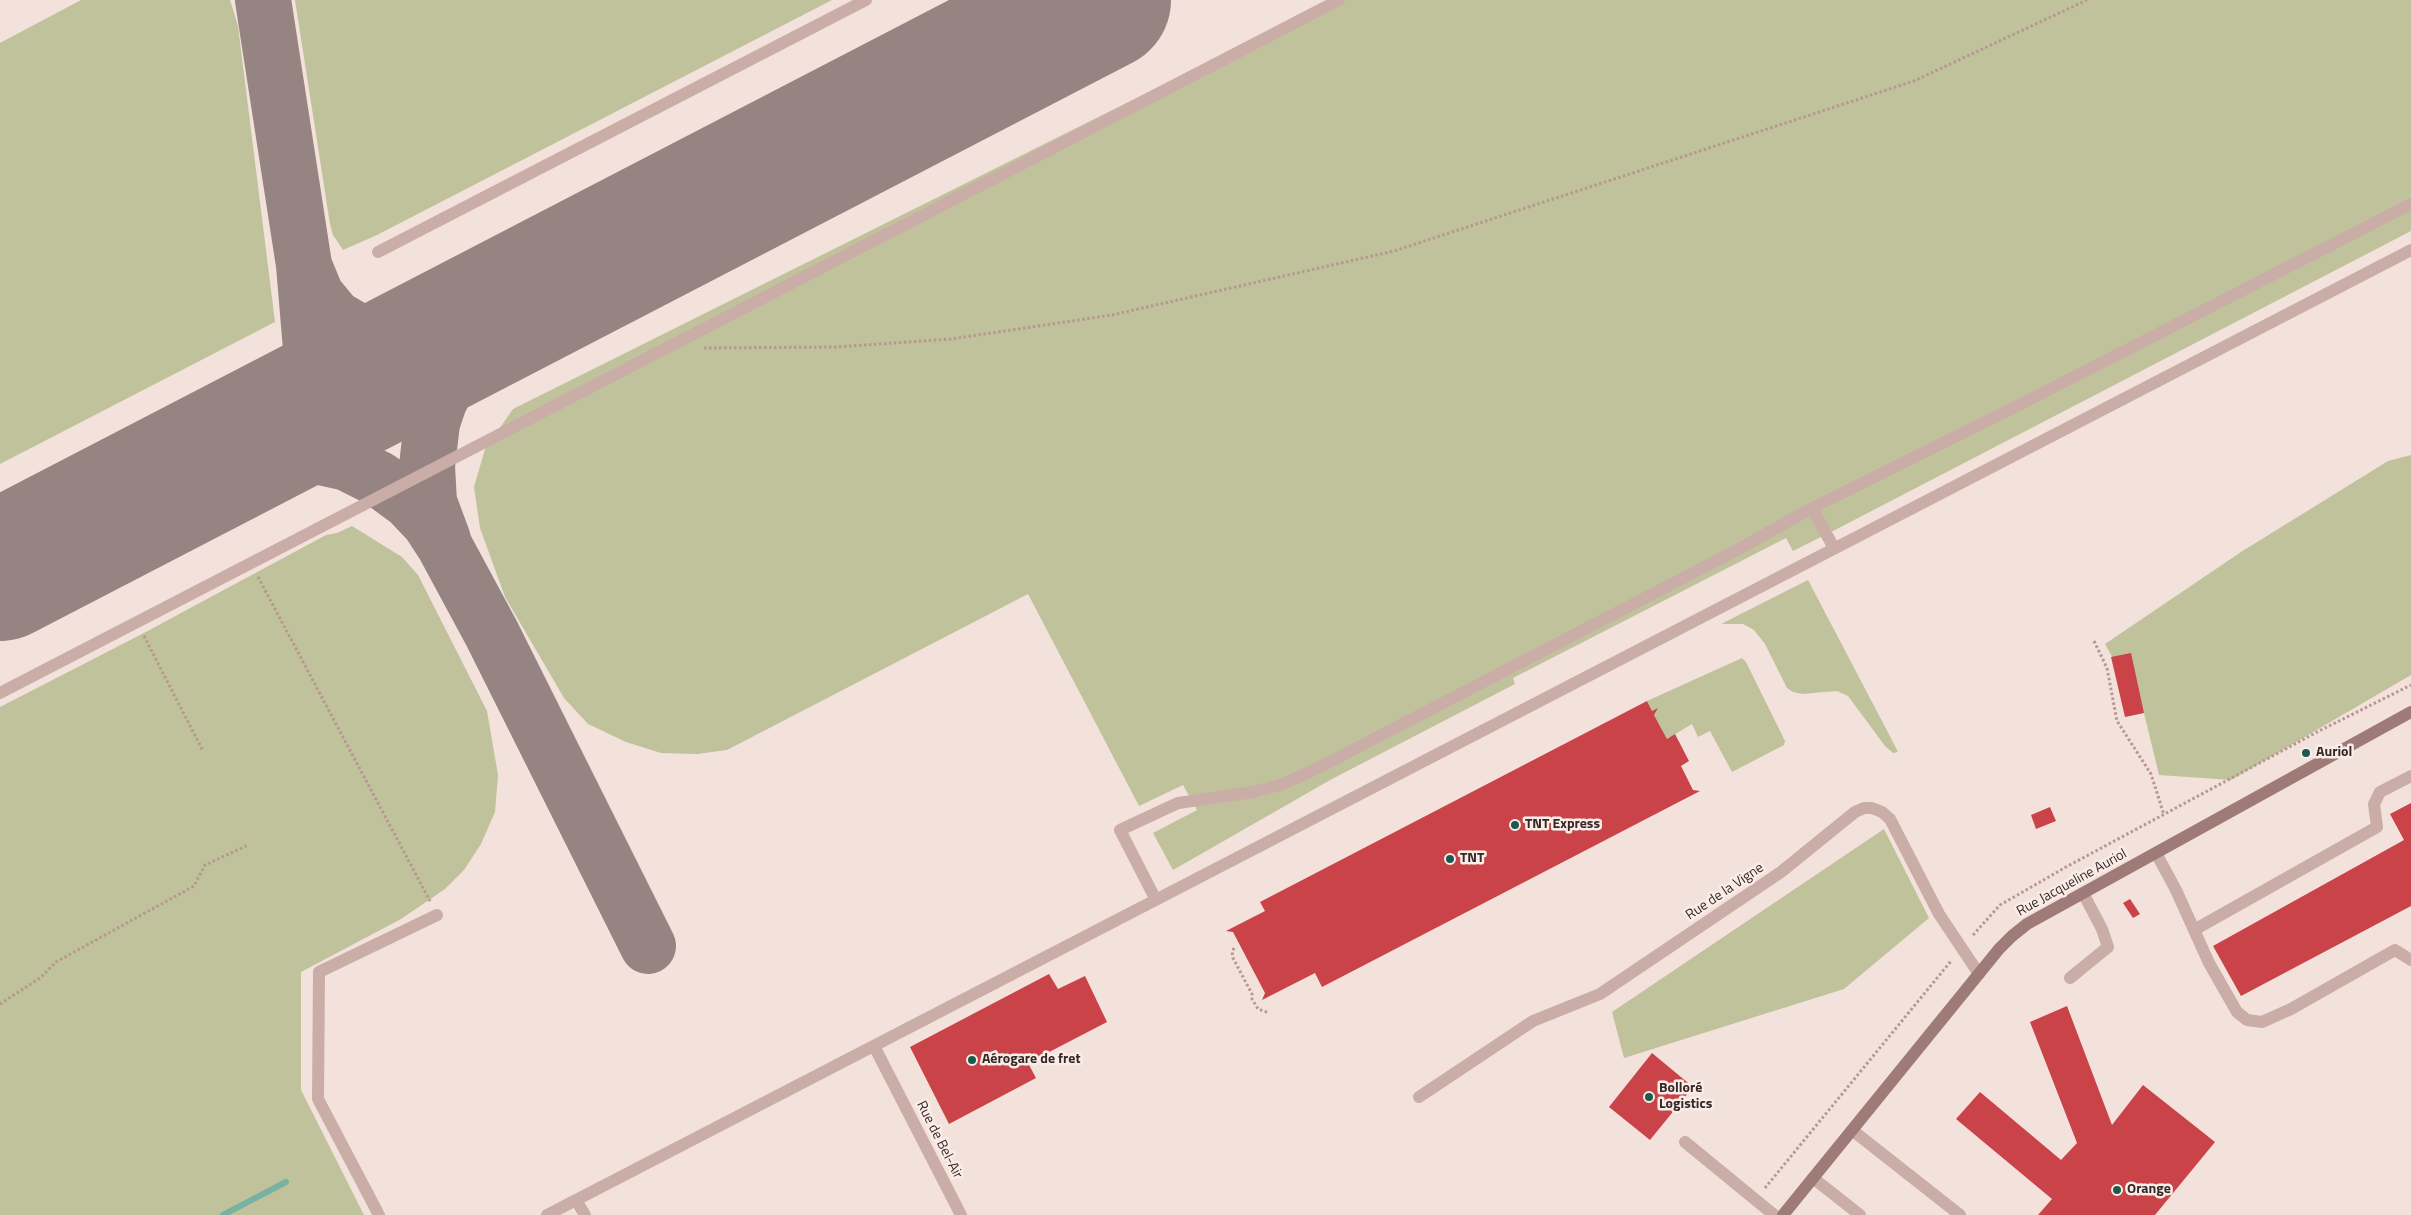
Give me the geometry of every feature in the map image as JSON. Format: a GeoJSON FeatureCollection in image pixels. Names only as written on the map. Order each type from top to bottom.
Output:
{"type":"FeatureCollection","features":[{"type":"Feature","properties":{"kind":"street"},"geometry":{"type":"LineString","coordinates":[[378,252],[866,0]]}},
{"type":"Feature","properties":{"kind":"street"},"geometry":{"type":"LineString","coordinates":[[0,694],[1340,0]]}},
{"type":"Feature","properties":{"kind":"street"},"geometry":{"type":"LineString","coordinates":[[1156,900],[1120,830],[1178,803],[1254,792],[1283,784],[1318,768],[1737,550],[1812,508],[2017,406],[2411,204]]}},
{"type":"Feature","properties":{"kind":"street"},"geometry":{"type":"LineString","coordinates":[[547,1215],[2411,250]]}},
{"type":"Feature","properties":{"kind":"street"},"geometry":{"type":"LineString","coordinates":[[1812,508],[1834,548]]}},
{"type":"Feature","properties":{"kind":"street","name":"Rue Jacqueline Auriol"},"geometry":{"type":"LineString","coordinates":[[1782,1215],[1999,949],[2020,930],[2411,712]]}},
{"type":"Feature","properties":{"kind":"street"},"geometry":{"type":"LineString","coordinates":[[2194,930],[2377,827],[2374,804],[2380,792],[2411,776]]}},
{"type":"Feature","properties":{"kind":"street","name":"Rue de la Vigne"},"geometry":{"type":"LineString","coordinates":[[1419,1097],[1533,1021],[1600,994],[1781,872],[1855,812],[1864,808],[1877,810],[1890,819],[1939,914],[1979,974]]}},
{"type":"Feature","properties":{"kind":"street"},"geometry":{"type":"LineString","coordinates":[[2156,853],[2209,963],[2237,1012],[2247,1020],[2262,1022],[2291,1009],[2395,950],[2411,960]]}},
{"type":"Feature","properties":{"kind":"street"},"geometry":{"type":"LineString","coordinates":[[2070,978],[2108,947],[2102,929],[2083,894]]}},
{"type":"Feature","properties":{"kind":"street"},"geometry":{"type":"LineString","coordinates":[[379,1215],[318,1099],[319,972],[437,915]]}},
{"type":"Feature","properties":{"kind":"street","name":"Rue de Bel-Air"},"geometry":{"type":"LineString","coordinates":[[874,1046],[961,1215]]}},
{"type":"Feature","properties":{"kind":"street"},"geometry":{"type":"LineString","coordinates":[[1852,1130],[1960,1215]]}},
{"type":"Feature","properties":{"kind":"street"},"geometry":{"type":"LineString","coordinates":[[1685,1142],[1774,1215]]}},
{"type":"Feature","properties":{"kind":"street"},"geometry":{"type":"LineString","coordinates":[[1812,1178],[1860,1215]]}},
{"type":"Feature","properties":{"kind":"street"},"geometry":{"type":"LineString","coordinates":[[576,1200],[585,1215]]}},
{"type":"Feature","properties":{"kind":"path"},"geometry":{"type":"LineString","coordinates":[[696,348],[836,347],[951,339],[1112,315],[1394,251],[1914,81],[2087,0]]}},
{"type":"Feature","properties":{"kind":"path"},"geometry":{"type":"LineString","coordinates":[[250,564],[437,915]]}},
{"type":"Feature","properties":{"kind":"path"},"geometry":{"type":"LineString","coordinates":[[142,634],[203,751]]}},
{"type":"Feature","properties":{"kind":"path"},"geometry":{"type":"LineString","coordinates":[[2094,641],[2108,668],[2116,721],[2151,774],[2164,815]]}},
{"type":"Feature","properties":{"kind":"path"},"geometry":{"type":"LineString","coordinates":[[0,1004],[40,978],[56,962],[194,886],[205,865],[248,845]]}},
{"type":"Feature","properties":{"kind":"path"},"geometry":{"type":"LineString","coordinates":[[1234,948],[1232,952],[1233,958],[1252,994],[1252,999],[1258,1010],[1269,1013]]}},
{"type":"Feature","properties":{"kind":"green space"},"geometry":{"type":"Polygon","coordinates":[[[81,0],[230,0],[238,26],[275,322],[0,464],[0,43],[81,0]]]}},
{"type":"Feature","properties":{"kind":"green space"},"geometry":{"type":"Polygon","coordinates":[[[295,0],[832,0],[377,235],[343,250],[333,235],[330,224],[295,0]]]}},
{"type":"Feature","properties":{"kind":"green space"},"geometry":{"type":"Polygon","coordinates":[[[1333,0],[2411,0],[2411,231],[1793,551],[1786,538],[1513,678],[1515,684],[1332,779],[1173,870],[1153,833],[1197,810],[1183,785],[1139,806],[1028,594],[727,750],[697,754],[661,753],[626,742],[588,724],[564,698],[505,597],[480,528],[474,487],[485,449],[513,409],[1333,0]]]}},
{"type":"Feature","properties":{"kind":"green space"},"geometry":{"type":"Polygon","coordinates":[[[2411,455],[2411,675],[2231,780],[2159,775],[2144,713],[2105,644],[2241,552],[2388,461],[2411,455]]]}},
{"type":"Feature","properties":{"kind":"green space"},"geometry":{"type":"Polygon","coordinates":[[[352,526],[402,557],[418,575],[487,711],[498,775],[495,812],[481,844],[464,870],[445,889],[401,919],[301,972],[301,1090],[364,1215],[0,1215],[0,707],[142,634],[326,535],[337,533],[352,526]]]}},
{"type":"Feature","properties":{"kind":"green space"},"geometry":{"type":"Polygon","coordinates":[[[1808,580],[1898,752],[1893,753],[1885,746],[1848,696],[1837,691],[1802,694],[1793,692],[1787,688],[1765,644],[1754,630],[1743,624],[1721,624],[1808,580]]]}},
{"type":"Feature","properties":{"kind":"green space"},"geometry":{"type":"Polygon","coordinates":[[[1742,658],[1746,662],[1785,741],[1784,745],[1732,772],[1710,731],[1698,737],[1692,724],[1667,739],[1654,715],[1657,709],[1652,711],[1647,701],[1742,658]]]}},
{"type":"Feature","properties":{"kind":"green space"},"geometry":{"type":"Polygon","coordinates":[[[1884,829],[1929,918],[1844,989],[1624,1058],[1612,1012],[1884,829]]]}},
{"type":"Feature","properties":{"kind":"building"},"geometry":{"type":"Polygon","coordinates":[[[2131,653],[2144,713],[2125,717],[2111,657],[2131,653]]]}},
{"type":"Feature","properties":{"kind":"building","name":"TNT"},"geometry":{"type":"Polygon","coordinates":[[[1647,701],[1652,711],[1658,708],[1654,715],[1667,739],[1675,734],[1689,761],[1681,766],[1693,790],[1700,791],[1322,987],[1315,973],[1262,1000],[1265,993],[1233,932],[1226,931],[1265,911],[1260,902],[1647,701]]]}},
{"type":"Feature","properties":{"kind":"building"},"geometry":{"type":"Polygon","coordinates":[[[2411,803],[2411,906],[2241,996],[2213,946],[2404,840],[2390,814],[2411,803]]]}},
{"type":"Feature","properties":{"kind":"building"},"geometry":{"type":"Polygon","coordinates":[[[2050,807],[2056,821],[2036,829],[2031,815],[2050,807]]]}},
{"type":"Feature","properties":{"kind":"building"},"geometry":{"type":"Polygon","coordinates":[[[2130,899],[2140,914],[2133,918],[2123,903],[2130,899]]]}},
{"type":"Feature","properties":{"kind":"building"},"geometry":{"type":"Polygon","coordinates":[[[1049,974],[1058,989],[1085,976],[1107,1022],[1028,1063],[1036,1078],[949,1124],[910,1047],[1049,974]]]}},
{"type":"Feature","properties":{"kind":"building"},"geometry":{"type":"Polygon","coordinates":[[[2067,1006],[2112,1125],[2143,1085],[2215,1142],[2155,1215],[2038,1215],[2052,1199],[1956,1119],[1980,1092],[2061,1160],[2077,1143],[2030,1022],[2067,1006]]]}},
{"type":"Feature","properties":{"kind":"building"},"geometry":{"type":"Polygon","coordinates":[[[1652,1053],[1693,1087],[1650,1140],[1609,1107],[1652,1053]]]}},
{"type":"Feature","properties":{"kind":"waterway"},"geometry":{"type":"LineString","coordinates":[[223,1215],[286,1182]]}},
{"type":"Feature","properties":{"kind":"taxiway"},"geometry":{"type":"LineString","coordinates":[[217,455],[257,434],[275,421],[297,395],[304,380],[311,349],[304,265],[263,0]]}},
{"type":"Feature","properties":{"kind":"taxiway"},"geometry":{"type":"LineString","coordinates":[[443,540],[429,502],[427,466],[432,423],[439,402],[456,368],[476,342],[500,319],[629,244]]}},
{"type":"Feature","properties":{"kind":"taxiway"},"geometry":{"type":"LineString","coordinates":[[305,268],[316,295],[335,318],[364,335],[398,344],[416,344],[429,340],[496,310]]}},
{"type":"Feature","properties":{"kind":"taxiway"},"geometry":{"type":"LineString","coordinates":[[192,469],[271,453],[320,457],[347,463],[379,479],[409,501],[429,522],[444,545],[492,634],[648,946]]}},
{"type":"Feature","properties":{"kind":"runway"},"geometry":{"type":"LineString","coordinates":[[0,571],[1101,0]]}},
{"type":"Feature","properties":{"kind":"place","name":"Auriol"},"geometry":{"type":"Point","coordinates":[2306,753]}},
{"type":"Feature","properties":{"kind":"place","name":"TNT Express"},"geometry":{"type":"Point","coordinates":[1515,825]}},
{"type":"Feature","properties":{"kind":"place","name":"TNT"},"geometry":{"type":"Point","coordinates":[1450,859]}},
{"type":"Feature","properties":{"kind":"place","name":"Aérogare de fret"},"geometry":{"type":"Point","coordinates":[972,1060]}},
{"type":"Feature","properties":{"kind":"place","name":"Bolloré Logistics"},"geometry":{"type":"Point","coordinates":[1649,1097]}},
{"type":"Feature","properties":{"kind":"place","name":"Orange"},"geometry":{"type":"Point","coordinates":[2117,1190]}}]}
